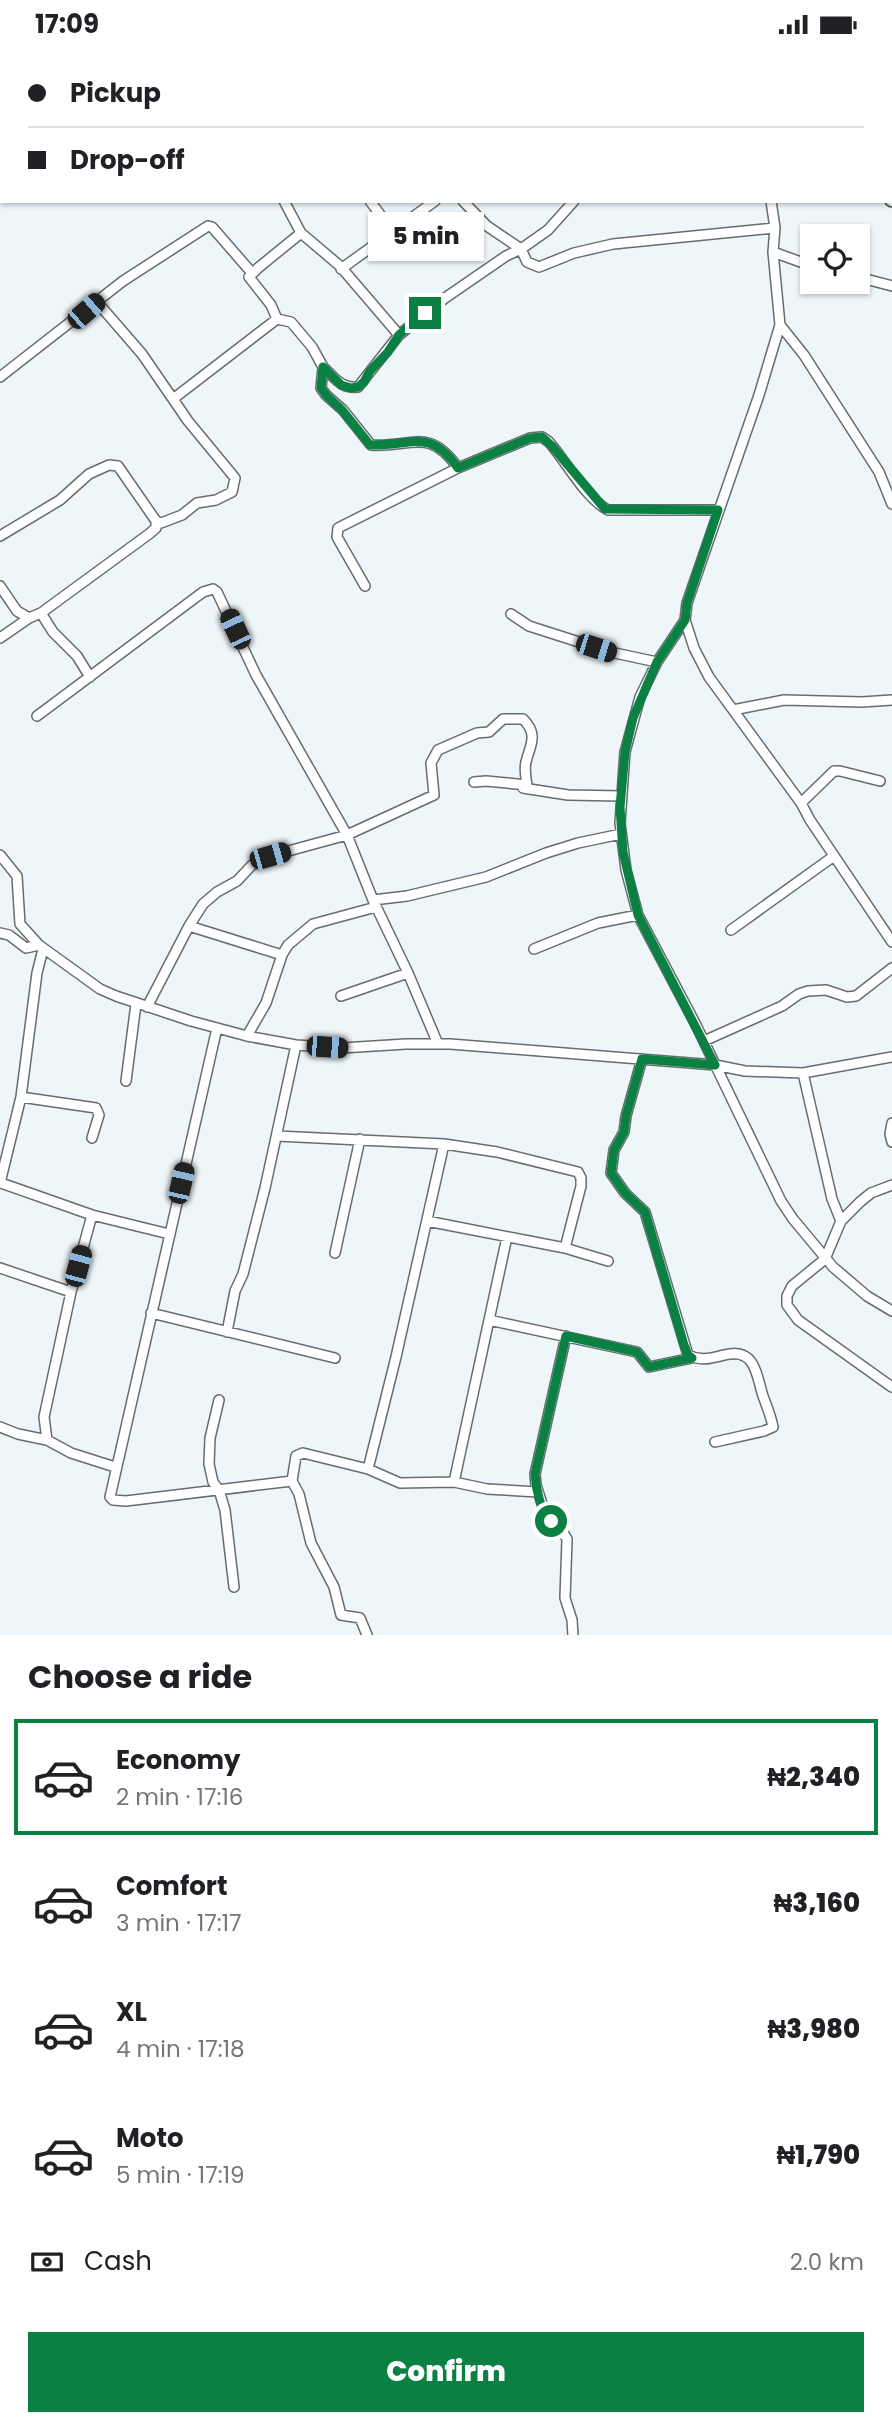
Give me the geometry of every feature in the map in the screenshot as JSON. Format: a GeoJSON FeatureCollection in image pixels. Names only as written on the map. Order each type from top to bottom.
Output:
{"type":"FeatureCollection","features":[{"type":"Feature","properties":{"kind":"street"},"geometry":{"type":"LineString","coordinates":[[286,203],[301,233],[341,269],[399,335]]}},
{"type":"Feature","properties":{"kind":"street"},"geometry":{"type":"LineString","coordinates":[[371,203],[393,232]]}},
{"type":"Feature","properties":{"kind":"street"},"geometry":{"type":"LineString","coordinates":[[341,269],[432,203]]}},
{"type":"Feature","properties":{"kind":"street"},"geometry":{"type":"LineString","coordinates":[[465,203],[487,226],[521,249],[527,262],[539,267],[574,253],[613,244],[775,228]]}},
{"type":"Feature","properties":{"kind":"street"},"geometry":{"type":"LineString","coordinates":[[278,319],[291,322],[323,367],[341,385],[358,387],[399,335],[472,278],[548,230],[572,203]]}},
{"type":"Feature","properties":{"kind":"street"},"geometry":{"type":"LineString","coordinates":[[771,203],[780,325],[759,395],[687,603],[685,620],[694,648],[709,677],[801,803],[892,942]]}},
{"type":"Feature","properties":{"kind":"street"},"geometry":{"type":"LineString","coordinates":[[0,377],[123,281],[208,226],[212,227],[252,273]]}},
{"type":"Feature","properties":{"kind":"street"},"geometry":{"type":"LineString","coordinates":[[278,319],[271,305],[249,277],[301,233]]}},
{"type":"Feature","properties":{"kind":"street"},"geometry":{"type":"LineString","coordinates":[[774,251],[800,261]]}},
{"type":"Feature","properties":{"kind":"street"},"geometry":{"type":"LineString","coordinates":[[870,280],[892,286]]}},
{"type":"Feature","properties":{"kind":"street"},"geometry":{"type":"LineString","coordinates":[[97,302],[142,354],[188,421],[235,478],[236,484],[232,492],[225,496],[197,503],[182,515],[161,523],[156,521]]}},
{"type":"Feature","properties":{"kind":"street"},"geometry":{"type":"LineString","coordinates":[[173,399],[278,319]]}},
{"type":"Feature","properties":{"kind":"street"},"geometry":{"type":"LineString","coordinates":[[780,325],[804,355],[888,479],[892,504]]}},
{"type":"Feature","properties":{"kind":"street"},"geometry":{"type":"LineString","coordinates":[[323,367],[321,388],[370,445],[432,443],[443,449],[458,468]]}},
{"type":"Feature","properties":{"kind":"street"},"geometry":{"type":"LineString","coordinates":[[365,586],[337,537],[338,528],[458,468],[530,438],[542,437],[552,446],[605,509],[718,510]]}},
{"type":"Feature","properties":{"kind":"street"},"geometry":{"type":"LineString","coordinates":[[0,536],[60,500],[89,474],[109,465],[118,466],[156,521],[156,528],[149,534],[41,613],[0,638]]}},
{"type":"Feature","properties":{"kind":"street"},"geometry":{"type":"LineString","coordinates":[[0,586],[17,611],[29,618]]}},
{"type":"Feature","properties":{"kind":"street"},"geometry":{"type":"LineString","coordinates":[[37,716],[203,592],[213,589],[217,592],[256,675],[346,835],[438,1044]]}},
{"type":"Feature","properties":{"kind":"street"},"geometry":{"type":"LineString","coordinates":[[41,613],[53,632],[77,656],[90,677]]}},
{"type":"Feature","properties":{"kind":"street"},"geometry":{"type":"LineString","coordinates":[[511,614],[529,625],[591,646],[657,662]]}},
{"type":"Feature","properties":{"kind":"street"},"geometry":{"type":"LineString","coordinates":[[685,620],[657,662],[633,718],[625,752],[621,834],[626,870],[638,915],[704,1041],[781,1201],[825,1259],[867,1296],[892,1311]]}},
{"type":"Feature","properties":{"kind":"street"},"geometry":{"type":"LineString","coordinates":[[733,710],[783,700],[892,701]]}},
{"type":"Feature","properties":{"kind":"street"},"geometry":{"type":"LineString","coordinates":[[147,1007],[189,926],[210,897],[237,881],[262,859],[346,835],[434,795],[431,768],[435,752],[474,735],[489,732],[503,719],[523,719],[530,728],[532,747],[525,765],[527,785],[523,788],[568,795],[621,796]]}},
{"type":"Feature","properties":{"kind":"street"},"geometry":{"type":"LineString","coordinates":[[801,803],[834,771],[880,781]]}},
{"type":"Feature","properties":{"kind":"street"},"geometry":{"type":"LineString","coordinates":[[474,782],[527,785]]}},
{"type":"Feature","properties":{"kind":"street"},"geometry":{"type":"LineString","coordinates":[[247,1036],[265,1003],[282,955],[288,945],[313,924],[374,903],[486,877],[578,843],[621,834]]}},
{"type":"Feature","properties":{"kind":"street"},"geometry":{"type":"LineString","coordinates":[[0,855],[17,876],[20,924],[41,947],[100,989],[136,1004],[247,1036],[296,1045],[342,1048],[438,1044],[715,1065],[745,1071],[803,1073],[892,1057]]}},
{"type":"Feature","properties":{"kind":"street"},"geometry":{"type":"LineString","coordinates":[[731,930],[834,856]]}},
{"type":"Feature","properties":{"kind":"street"},"geometry":{"type":"LineString","coordinates":[[534,949],[598,923],[638,915]]}},
{"type":"Feature","properties":{"kind":"street"},"geometry":{"type":"LineString","coordinates":[[189,926],[282,955]]}},
{"type":"Feature","properties":{"kind":"street"},"geometry":{"type":"LineString","coordinates":[[0,933],[9,935],[26,948],[41,947]]}},
{"type":"Feature","properties":{"kind":"street"},"geometry":{"type":"LineString","coordinates":[[41,947],[21,1097],[0,1183],[92,1215],[169,1234]]}},
{"type":"Feature","properties":{"kind":"street"},"geometry":{"type":"LineString","coordinates":[[704,1041],[782,1006],[807,991],[826,990],[846,997],[856,996],[892,968]]}},
{"type":"Feature","properties":{"kind":"street"},"geometry":{"type":"LineString","coordinates":[[341,996],[408,973]]}},
{"type":"Feature","properties":{"kind":"street"},"geometry":{"type":"LineString","coordinates":[[126,1081],[136,1004]]}},
{"type":"Feature","properties":{"kind":"street"},"geometry":{"type":"LineString","coordinates":[[217,1028],[110,1497],[113,1500],[126,1501],[292,1481]]}},
{"type":"Feature","properties":{"kind":"street"},"geometry":{"type":"LineString","coordinates":[[227,1332],[235,1291],[243,1274],[277,1136],[296,1045]]}},
{"type":"Feature","properties":{"kind":"street"},"geometry":{"type":"LineString","coordinates":[[642,1059],[624,1132],[614,1150],[611,1173],[625,1193],[645,1212],[684,1345],[692,1358]]}},
{"type":"Feature","properties":{"kind":"street"},"geometry":{"type":"LineString","coordinates":[[803,1073],[826,1176],[841,1221]]}},
{"type":"Feature","properties":{"kind":"street"},"geometry":{"type":"LineString","coordinates":[[21,1097],[96,1108],[99,1115],[92,1139]]}},
{"type":"Feature","properties":{"kind":"street"},"geometry":{"type":"LineString","coordinates":[[892,1123],[892,1142]]}},
{"type":"Feature","properties":{"kind":"street"},"geometry":{"type":"LineString","coordinates":[[277,1136],[444,1144],[497,1152],[578,1172],[581,1178],[580,1186],[565,1248]]}},
{"type":"Feature","properties":{"kind":"street"},"geometry":{"type":"LineString","coordinates":[[335,1253],[360,1139]]}},
{"type":"Feature","properties":{"kind":"street"},"geometry":{"type":"LineString","coordinates":[[368,1469],[444,1144]]}},
{"type":"Feature","properties":{"kind":"street"},"geometry":{"type":"LineString","coordinates":[[892,1185],[871,1193],[841,1221],[825,1259],[792,1286],[787,1296],[787,1305],[798,1320],[892,1387]]}},
{"type":"Feature","properties":{"kind":"street"},"geometry":{"type":"LineString","coordinates":[[47,1440],[44,1417],[71,1292],[92,1215]]}},
{"type":"Feature","properties":{"kind":"street"},"geometry":{"type":"LineString","coordinates":[[428,1220],[565,1248],[608,1261]]}},
{"type":"Feature","properties":{"kind":"street"},"geometry":{"type":"LineString","coordinates":[[454,1482],[507,1237]]}},
{"type":"Feature","properties":{"kind":"street"},"geometry":{"type":"LineString","coordinates":[[0,1268],[71,1292]]}},
{"type":"Feature","properties":{"kind":"street"},"geometry":{"type":"LineString","coordinates":[[151,1313],[335,1358]]}},
{"type":"Feature","properties":{"kind":"street"},"geometry":{"type":"LineString","coordinates":[[489,1320],[637,1352],[649,1367],[692,1358],[706,1360],[738,1353],[745,1355],[750,1359],[760,1379],[773,1427],[715,1442]]}},
{"type":"Feature","properties":{"kind":"street"},"geometry":{"type":"LineString","coordinates":[[566,1336],[535,1474],[546,1516],[561,1529],[567,1539],[565,1598],[572,1620],[573,1635]]}},
{"type":"Feature","properties":{"kind":"street"},"geometry":{"type":"LineString","coordinates":[[219,1400],[208,1453],[210,1473],[225,1510],[234,1587]]}},
{"type":"Feature","properties":{"kind":"street"},"geometry":{"type":"LineString","coordinates":[[0,1427],[47,1440],[71,1453],[115,1467]]}},
{"type":"Feature","properties":{"kind":"street"},"geometry":{"type":"LineString","coordinates":[[367,1635],[360,1618],[341,1615],[334,1587],[311,1543],[299,1494],[292,1481],[296,1456],[301,1453],[316,1455],[368,1469],[400,1483],[454,1482],[487,1489],[538,1492]]}},
{"type":"Feature","properties":{"kind":"route"},"geometry":{"type":"LineString","coordinates":[[425,313],[399,335],[358,387],[341,385],[323,367],[321,388],[370,445],[432,443],[443,449],[458,468],[530,438],[542,437],[605,509],[718,510],[687,603],[685,620],[657,662],[633,718],[625,752],[620,807],[626,870],[638,915],[715,1065],[642,1059],[624,1132],[614,1150],[611,1173],[625,1193],[645,1212],[684,1345],[692,1358],[649,1367],[637,1352],[566,1336],[535,1474],[546,1516],[551,1521]]}}]}
